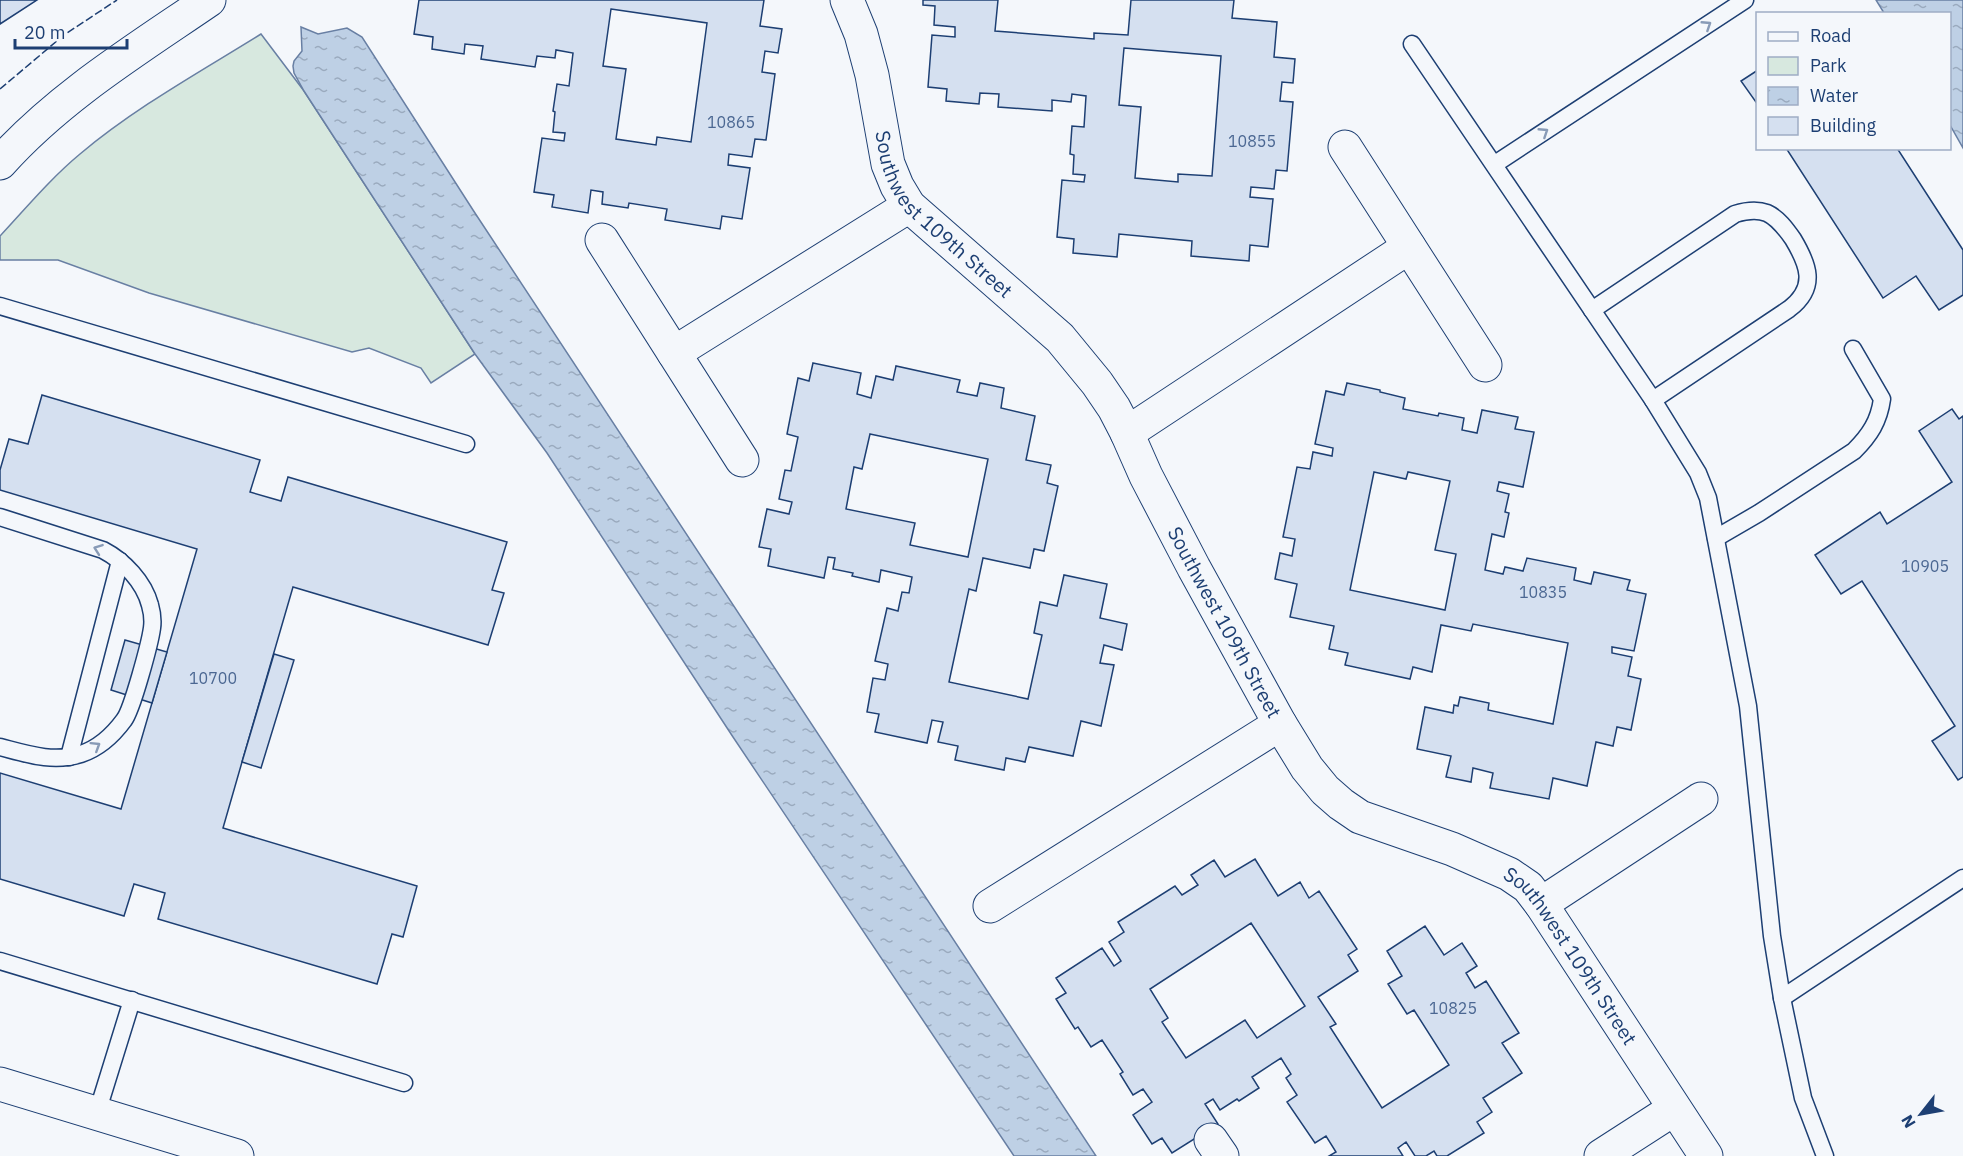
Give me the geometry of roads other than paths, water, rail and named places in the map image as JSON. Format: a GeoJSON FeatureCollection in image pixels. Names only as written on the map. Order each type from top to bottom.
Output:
{"type":"FeatureCollection","features":[{"type":"Feature","properties":{"kind":"street"},"geometry":{"type":"LineString","coordinates":[[0,163],[20,141],[89,82],[208,0]]}},
{"type":"Feature","properties":{"kind":"street","name":"Southwest 109th Street"},"geometry":{"type":"LineString","coordinates":[[848,0],[861,34],[872,75],[888,164],[897,186],[909,206],[1060,338],[1097,383],[1114,408],[1194,568],[1280,724],[1307,768],[1325,790],[1360,817],[1452,849],[1509,874],[1528,887],[1706,1156]]}},
{"type":"Feature","properties":{"kind":"street"},"geometry":{"type":"LineString","coordinates":[[1345,147],[1485,365]]}},
{"type":"Feature","properties":{"kind":"street"},"geometry":{"type":"LineString","coordinates":[[674,353],[909,206]]}},
{"type":"Feature","properties":{"kind":"street"},"geometry":{"type":"LineString","coordinates":[[602,240],[742,460]]}},
{"type":"Feature","properties":{"kind":"street"},"geometry":{"type":"LineString","coordinates":[[1127,433],[1409,247]]}},
{"type":"Feature","properties":{"kind":"street"},"geometry":{"type":"LineString","coordinates":[[990,906],[1280,724]]}},
{"type":"Feature","properties":{"kind":"street"},"geometry":{"type":"LineString","coordinates":[[1541,904],[1701,799]]}},
{"type":"Feature","properties":{"kind":"street"},"geometry":{"type":"LineString","coordinates":[[0,1083],[237,1156]]}},
{"type":"Feature","properties":{"kind":"street"},"geometry":{"type":"LineString","coordinates":[[1601,1156],[1674,1109]]}},
{"type":"Feature","properties":{"kind":"lane"},"geometry":{"type":"LineString","coordinates":[[1495,165],[1745,0]]}},
{"type":"Feature","properties":{"kind":"lane"},"geometry":{"type":"LineString","coordinates":[[1412,44],[1653,400],[1698,473],[1708,498],[1748,706],[1772,936],[1782,998],[1803,1098],[1826,1156]]}},
{"type":"Feature","properties":{"kind":"lane"},"geometry":{"type":"LineString","coordinates":[[1592,310],[1735,214],[1748,211],[1762,212],[1774,218],[1787,230],[1807,267],[1808,281],[1800,299],[1789,309],[1653,400]]}},
{"type":"Feature","properties":{"kind":"lane"},"geometry":{"type":"LineString","coordinates":[[0,306],[466,444]]}},
{"type":"Feature","properties":{"kind":"lane"},"geometry":{"type":"LineString","coordinates":[[1716,537],[1759,513],[1854,451],[1866,439],[1875,426],[1882,399],[1853,349]]}},
{"type":"Feature","properties":{"kind":"lane"},"geometry":{"type":"LineString","coordinates":[[0,517],[103,550],[120,561],[146,593],[150,604],[152,627],[125,719],[110,737],[81,754],[69,757],[40,758],[0,747]]}},
{"type":"Feature","properties":{"kind":"lane"},"geometry":{"type":"LineString","coordinates":[[69,757],[120,561]]}},
{"type":"Feature","properties":{"kind":"lane"},"geometry":{"type":"LineString","coordinates":[[1782,998],[1963,878]]}},
{"type":"Feature","properties":{"kind":"lane"},"geometry":{"type":"LineString","coordinates":[[0,961],[404,1083]]}},
{"type":"Feature","properties":{"kind":"lane"},"geometry":{"type":"LineString","coordinates":[[97,1113],[132,1000]]}},
{"type":"Feature","properties":{"kind":"water"},"geometry":{"type":"Polygon","coordinates":[[[1876,0],[1963,0],[1963,148],[1951,127],[1951,12],[1883,12],[1876,0]]]}},
{"type":"Feature","properties":{"kind":"water"},"geometry":{"type":"Polygon","coordinates":[[[301,27],[318,34],[347,28],[362,37],[473,210],[1096,1156],[1014,1156],[733,737],[547,453],[475,354],[304,91],[294,73],[293,66],[302,51],[301,27]]]}}]}
